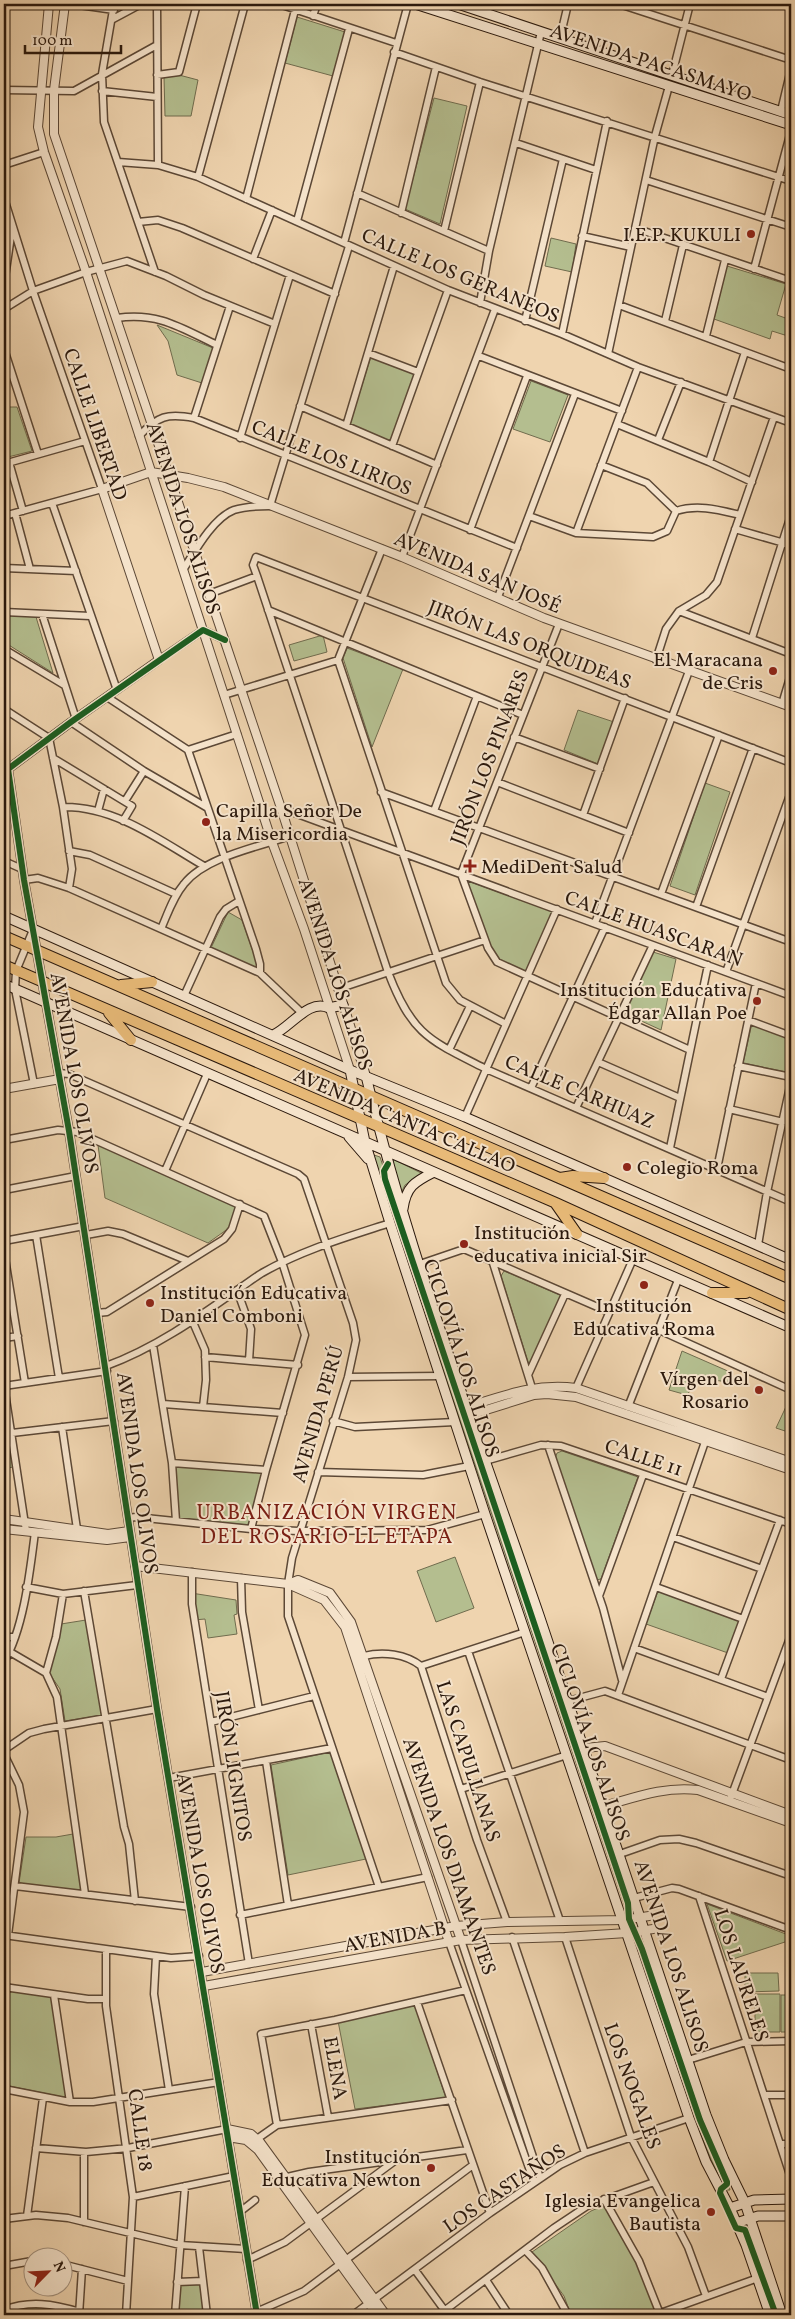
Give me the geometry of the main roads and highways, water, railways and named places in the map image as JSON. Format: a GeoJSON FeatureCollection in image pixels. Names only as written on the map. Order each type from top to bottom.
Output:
{"type":"FeatureCollection","features":[{"type":"Feature","properties":{"kind":"highway","name":"AVENIDA CANTA CALLAO"},"geometry":{"type":"LineString","coordinates":[[4,936],[791,1280]]}},
{"type":"Feature","properties":{"kind":"highway","name":"AVENIDA CANTA CALLAO"},"geometry":{"type":"LineString","coordinates":[[4,965],[378,1128],[556,1203],[791,1310]]}},
{"type":"Feature","properties":{"kind":"highway"},"geometry":{"type":"LineString","coordinates":[[119,986],[152,982]]}},
{"type":"Feature","properties":{"kind":"highway"},"geometry":{"type":"LineString","coordinates":[[107,1010],[131,1040]]}},
{"type":"Feature","properties":{"kind":"highway"},"geometry":{"type":"LineString","coordinates":[[560,1178],[573,1176],[604,1178]]}},
{"type":"Feature","properties":{"kind":"highway"},"geometry":{"type":"LineString","coordinates":[[556,1203],[577,1234]]}},
{"type":"Feature","properties":{"kind":"highway"},"geometry":{"type":"LineString","coordinates":[[712,1293],[751,1292]]}},
{"type":"Feature","properties":{"kind":"main road","name":"AVENIDA PACASMAYO"},"geometry":{"type":"LineString","coordinates":[[415,4],[791,125]]}},
{"type":"Feature","properties":{"kind":"main road","name":"AVENIDA PACASMAYO"},"geometry":{"type":"LineString","coordinates":[[458,4],[791,115]]}},
{"type":"Feature","properties":{"kind":"main road","name":"AVENIDA CANTA CALLAO"},"geometry":{"type":"LineString","coordinates":[[4,916],[350,1070],[465,1117],[791,1260]]}},
{"type":"Feature","properties":{"kind":"main road","name":"AVENIDA CANTA CALLAO"},"geometry":{"type":"LineString","coordinates":[[4,984],[791,1328]]}},
{"type":"Feature","properties":{"kind":"main road"},"geometry":{"type":"LineString","coordinates":[[273,1035],[284,1030],[315,1005],[322,1004],[329,1008],[342,1005]]}},
{"type":"Feature","properties":{"kind":"main road","name":"AVENIDA LOS ALISOS"},"geometry":{"type":"LineString","coordinates":[[350,1070],[365,1142],[484,1514],[689,2118],[706,2162],[730,2208],[758,2278],[770,2315]]}},
{"type":"Feature","properties":{"kind":"main road","name":"AVENIDA LOS ALISOS"},"geometry":{"type":"LineString","coordinates":[[366,1076],[384,1151],[402,1212],[468,1411],[585,1748],[634,1898],[645,1917],[688,2060],[720,2151],[745,2203],[782,2315]]}},
{"type":"Feature","properties":{"kind":"main road"},"geometry":{"type":"LineString","coordinates":[[345,1133],[365,1154],[373,1167]]}},
{"type":"Feature","properties":{"kind":"main road"},"geometry":{"type":"LineString","coordinates":[[402,1212],[404,1197],[410,1187],[434,1172]]}},
{"type":"Feature","properties":{"kind":"main road"},"geometry":{"type":"LineString","coordinates":[[427,1335],[441,1330]]}},
{"type":"Feature","properties":{"kind":"main road"},"geometry":{"type":"LineString","coordinates":[[730,2208],[754,2200],[791,2199]]}},
{"type":"Feature","properties":{"kind":"main road"},"geometry":{"type":"LineString","coordinates":[[736,2223],[750,2218],[769,2215],[791,2216]]}},
{"type":"Feature","properties":{"kind":"place","name":"I.E.P. KUKULI"},"geometry":{"type":"Point","coordinates":[751,234]}},
{"type":"Feature","properties":{"kind":"place","name":"El Maracana de Cris"},"geometry":{"type":"Point","coordinates":[773,671]}},
{"type":"Feature","properties":{"kind":"place","name":"Capilla Señor De la Misericordia"},"geometry":{"type":"Point","coordinates":[206,822]}},
{"type":"Feature","properties":{"kind":"place","name":"MediDent Salud"},"geometry":{"type":"Point","coordinates":[470,866]}},
{"type":"Feature","properties":{"kind":"place","name":"Institución Educativa Édgar Allan Poe"},"geometry":{"type":"Point","coordinates":[757,1001]}},
{"type":"Feature","properties":{"kind":"place","name":"Colegio Roma"},"geometry":{"type":"Point","coordinates":[627,1167]}},
{"type":"Feature","properties":{"kind":"place","name":"Institución educativa inicial Sir"},"geometry":{"type":"Point","coordinates":[464,1244]}},
{"type":"Feature","properties":{"kind":"place","name":"Institución Educativa Roma"},"geometry":{"type":"Point","coordinates":[644,1285]}},
{"type":"Feature","properties":{"kind":"place","name":"Institución Educativa Daniel Comboni"},"geometry":{"type":"Point","coordinates":[150,1303]}},
{"type":"Feature","properties":{"kind":"place","name":"Vírgen del Rosario"},"geometry":{"type":"Point","coordinates":[759,1390]}},
{"type":"Feature","properties":{"kind":"place","name":"Institución Educativa Newton"},"geometry":{"type":"Point","coordinates":[431,2168]}},
{"type":"Feature","properties":{"kind":"place","name":"Iglesia Evangelica Bautista"},"geometry":{"type":"Point","coordinates":[711,2212]}},
{"type":"Feature","properties":{"kind":"district","name":"URBANIZACIÓN VIRGEN DEL ROSARIO LL ETAPA"},"geometry":{"type":"Point","coordinates":[327,1524]}}]}
